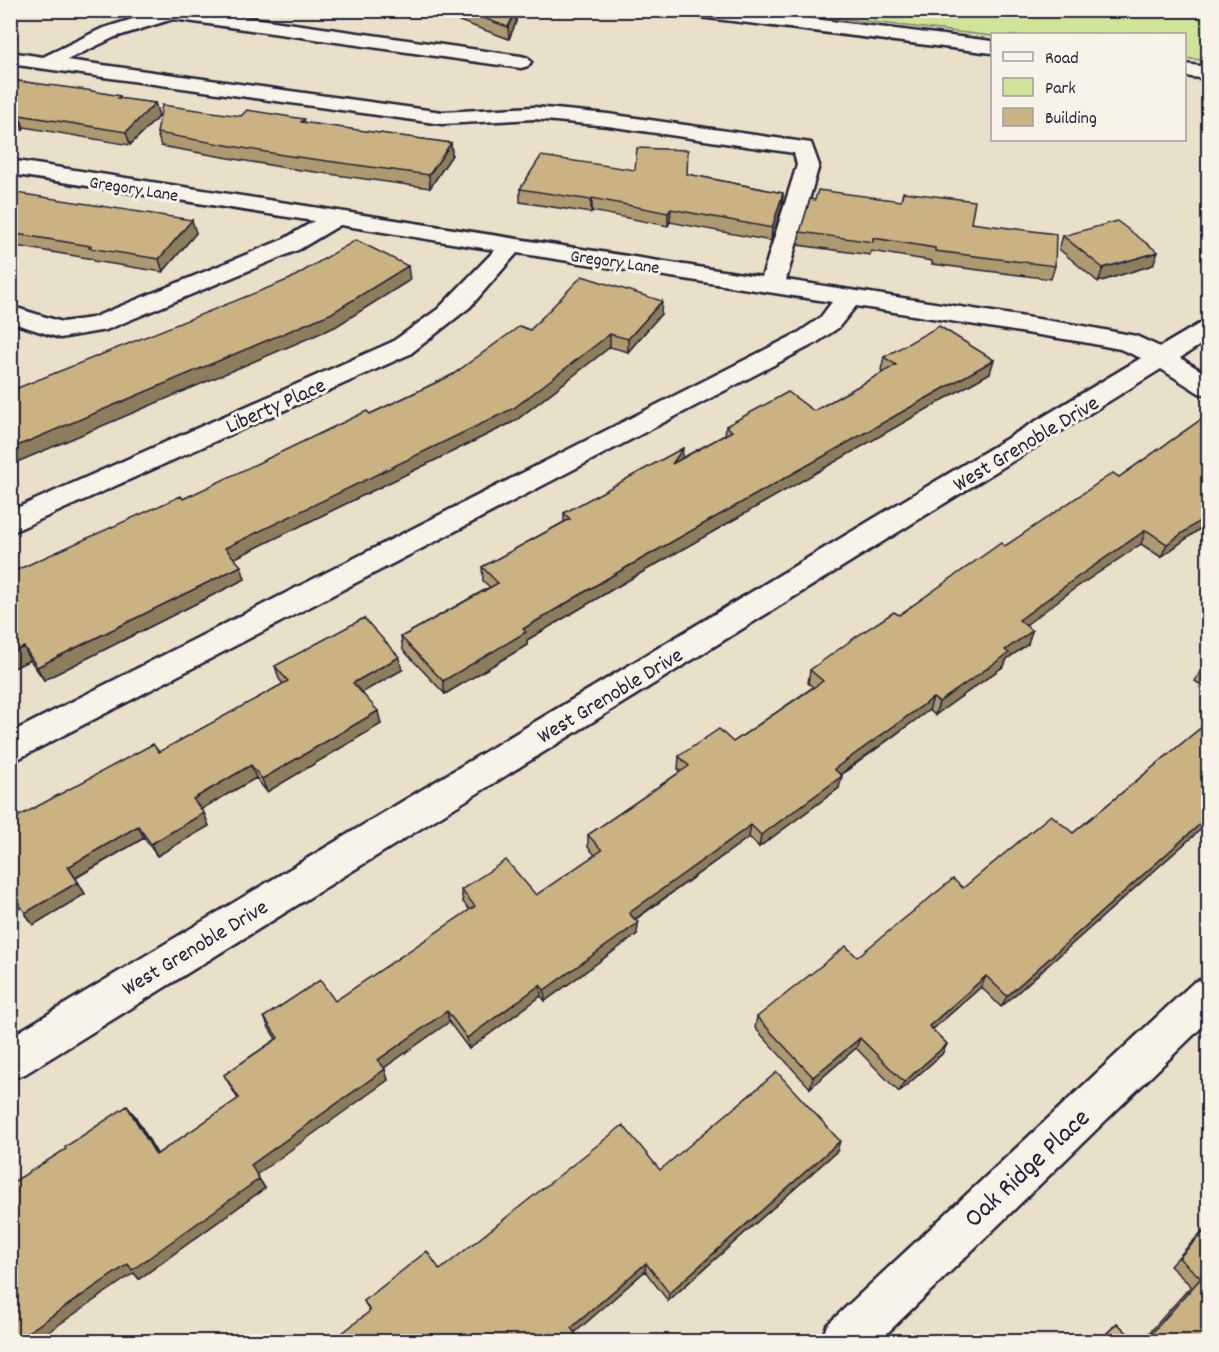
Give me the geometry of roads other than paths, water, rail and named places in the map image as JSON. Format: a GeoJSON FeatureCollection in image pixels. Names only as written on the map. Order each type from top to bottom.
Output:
{"type":"FeatureCollection","features":[{"type":"Feature","properties":{"kind":"street"},"geometry":{"type":"LineString","coordinates":[[691,10],[991,47]]}},
{"type":"Feature","properties":{"kind":"street"},"geometry":{"type":"LineString","coordinates":[[45,63],[108,33],[178,12],[522,62]]}},
{"type":"Feature","properties":{"kind":"street"},"geometry":{"type":"LineString","coordinates":[[10,58],[442,118],[534,113],[608,120],[803,148],[808,165],[772,285]]}},
{"type":"Feature","properties":{"kind":"street"},"geometry":{"type":"LineString","coordinates":[[1186,70],[1209,73]]}},
{"type":"Feature","properties":{"kind":"street","name":"Gregory Lane"},"geometry":{"type":"LineString","coordinates":[[10,168],[1083,334],[1126,342],[1162,358],[1209,387]]}},
{"type":"Feature","properties":{"kind":"street"},"geometry":{"type":"LineString","coordinates":[[10,313],[60,330],[97,325],[291,244],[334,219]]}},
{"type":"Feature","properties":{"kind":"street","name":"Liberty Place"},"geometry":{"type":"LineString","coordinates":[[10,523],[401,348],[425,333],[474,292],[510,246]]}},
{"type":"Feature","properties":{"kind":"street"},"geometry":{"type":"LineString","coordinates":[[10,749],[807,338],[829,323],[850,297]]}},
{"type":"Feature","properties":{"kind":"street","name":"West Grenoble Drive"},"geometry":{"type":"LineString","coordinates":[[10,1060],[1209,329]]}},
{"type":"Feature","properties":{"kind":"street","name":"Oak Ridge Place"},"geometry":{"type":"LineString","coordinates":[[844,1341],[1209,995]]}}]}
